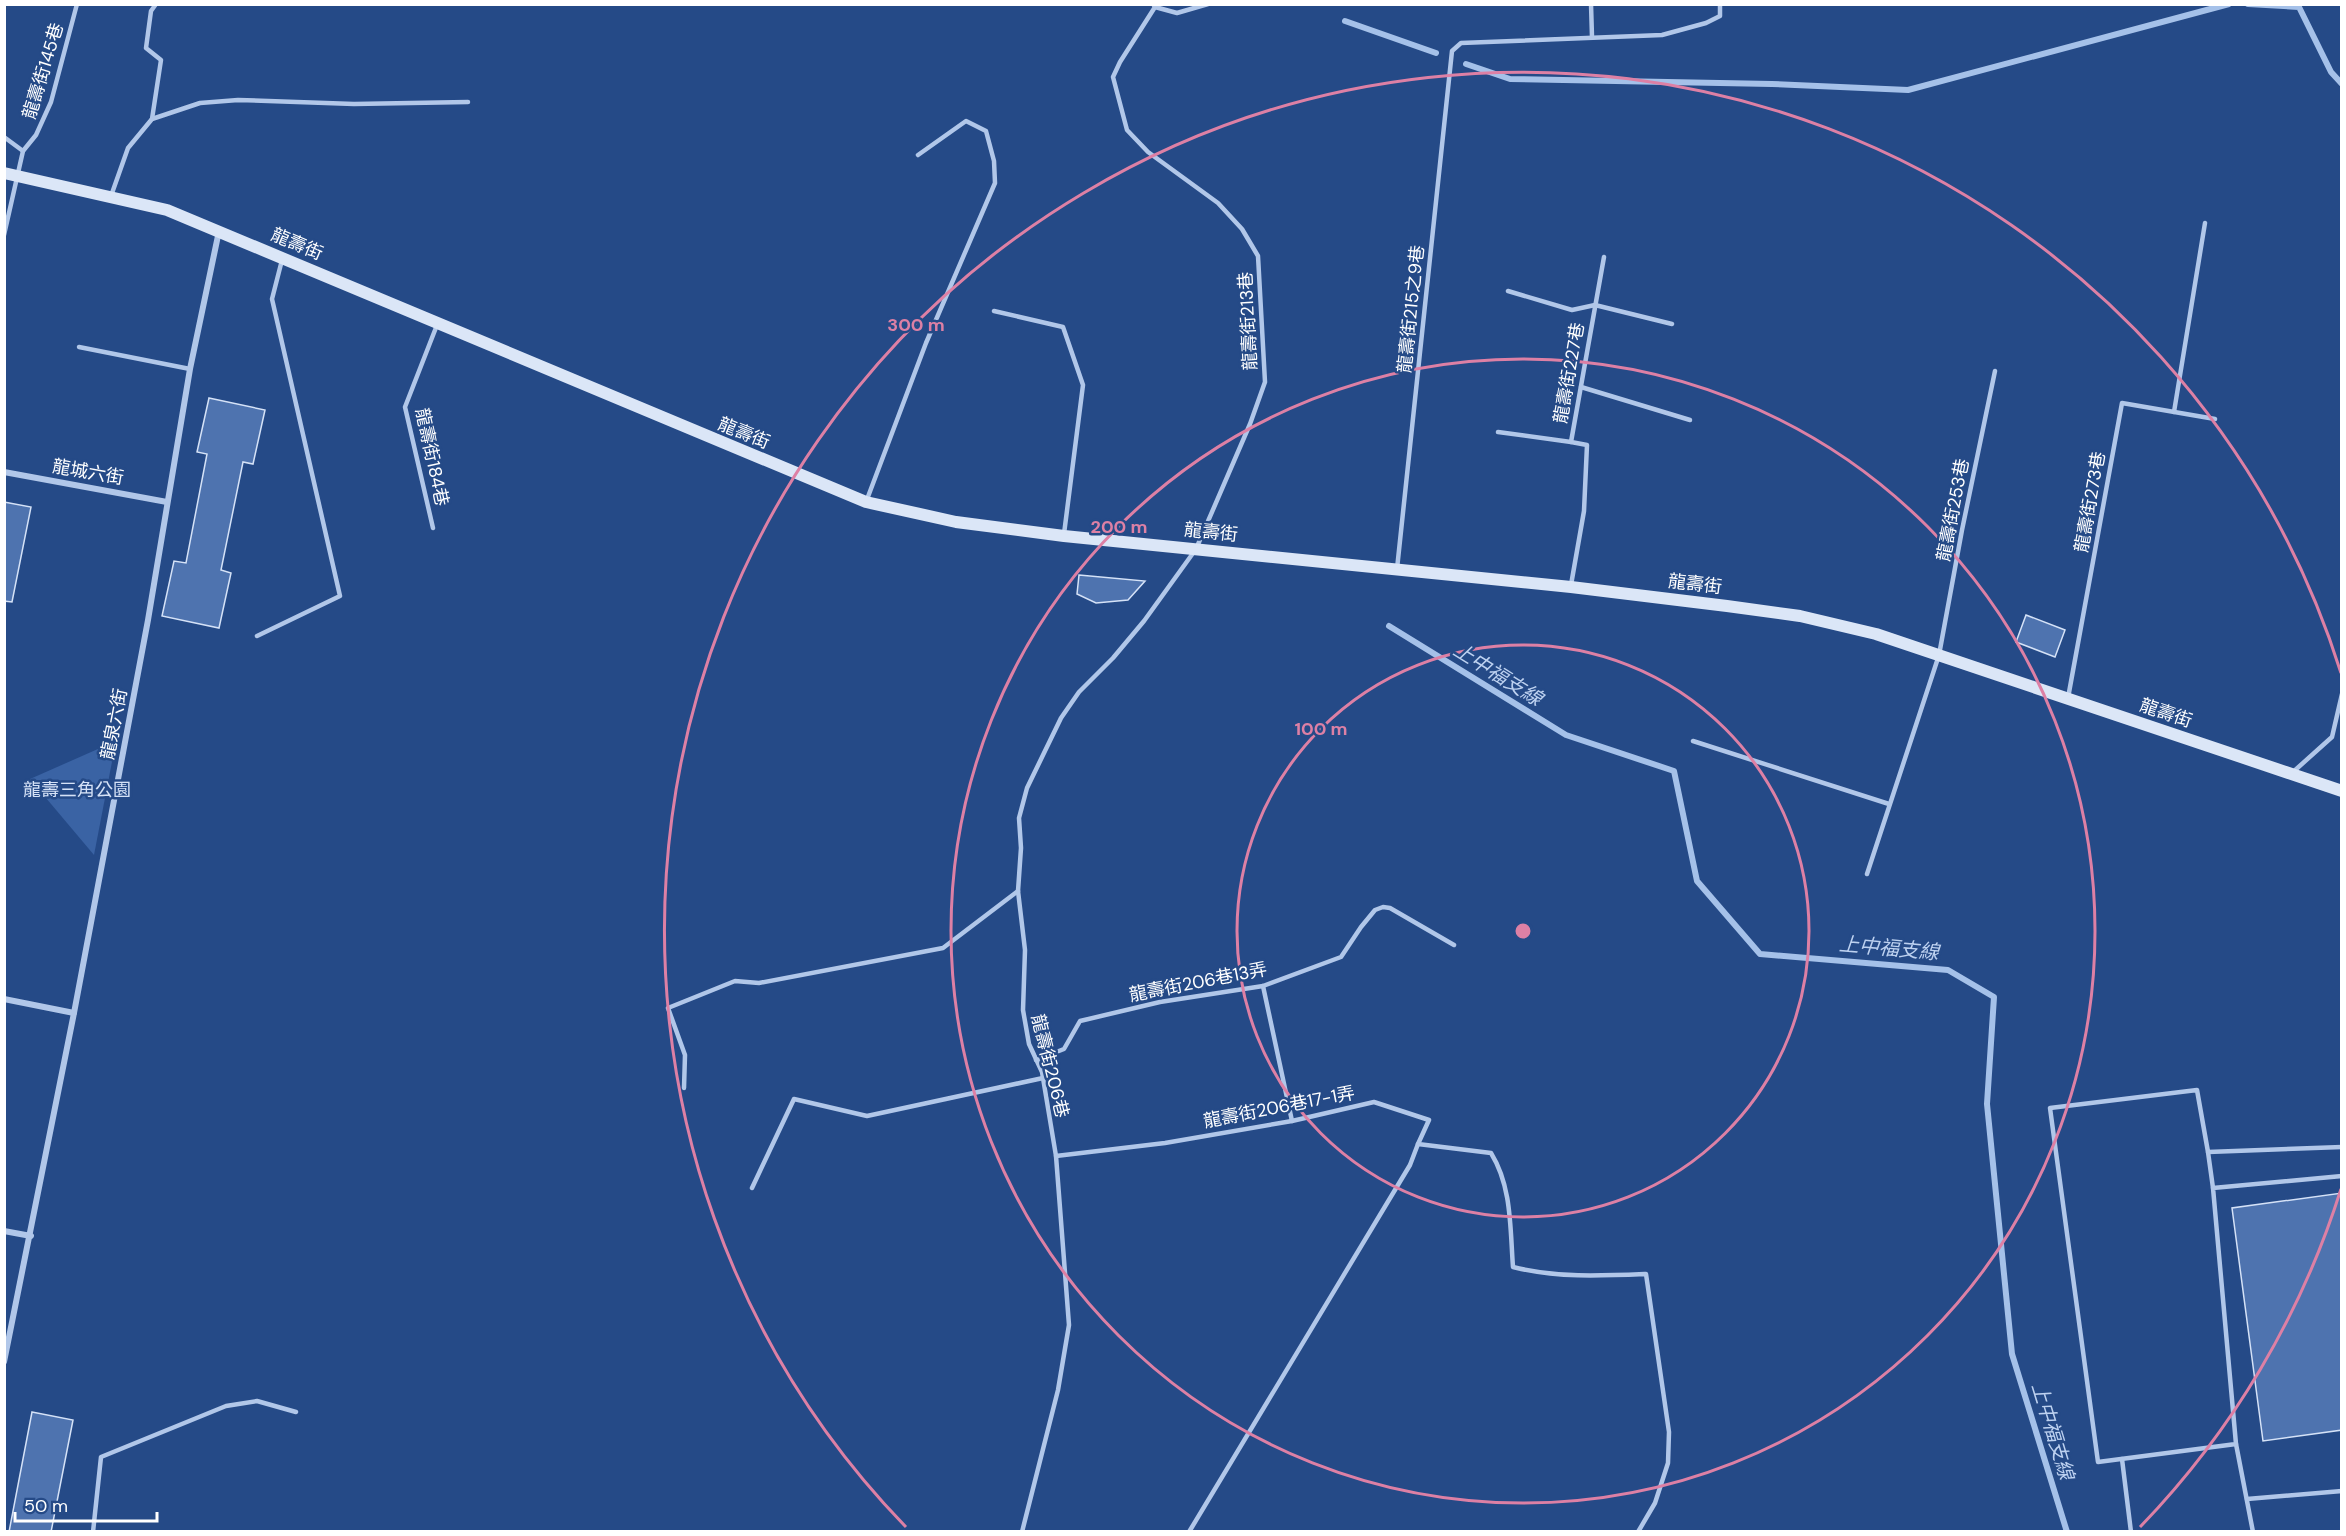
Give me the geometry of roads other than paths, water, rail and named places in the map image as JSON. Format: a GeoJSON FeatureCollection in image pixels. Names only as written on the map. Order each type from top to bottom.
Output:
{"type":"FeatureCollection","features":[{"type":"Feature","properties":{"kind":"street","name":"龍壽街"},"geometry":{"type":"LineString","coordinates":[[4,173],[167,210],[283,257],[437,325],[866,502],[956,522],[1064,536],[1570,587],[1800,616],[1876,634],[2342,791]]}},
{"type":"Feature","properties":{"kind":"street","name":"龍泉六街"},"geometry":{"type":"LineString","coordinates":[[4,1362],[74,1013],[148,620],[190,369],[219,231]]}},
{"type":"Feature","properties":{"kind":"street","name":"龍城六街"},"geometry":{"type":"LineString","coordinates":[[4,472],[167,502]]}},
{"type":"Feature","properties":{"kind":"street"},"geometry":{"type":"LineString","coordinates":[[4,999],[74,1013]]}},
{"type":"Feature","properties":{"kind":"street"},"geometry":{"type":"LineString","coordinates":[[4,1232],[31,1236]]}},
{"type":"Feature","properties":{"kind":"lane","name":"龍壽街145巷"},"geometry":{"type":"LineString","coordinates":[[4,236],[23,151],[36,135],[51,102],[77,4]]}},
{"type":"Feature","properties":{"kind":"lane"},"geometry":{"type":"LineString","coordinates":[[111,196],[128,148],[152,119],[161,60],[146,48],[151,11],[156,4]]}},
{"type":"Feature","properties":{"kind":"lane"},"geometry":{"type":"LineString","coordinates":[[1154,6],[1177,13],[1208,4]]}},
{"type":"Feature","properties":{"kind":"lane"},"geometry":{"type":"LineString","coordinates":[[1591,4],[1592,37],[1662,35],[1706,23],[1720,16],[1720,4]]}},
{"type":"Feature","properties":{"kind":"lane","name":"龍壽街213巷"},"geometry":{"type":"LineString","coordinates":[[1154,6],[1113,77],[1128,130],[1148,152],[1218,203],[1242,229],[1258,256],[1265,382],[1250,424],[1196,549]]}},
{"type":"Feature","properties":{"kind":"lane","name":"龍壽街215之9巷"},"geometry":{"type":"LineString","coordinates":[[1397,569],[1452,51],[1461,43],[1592,37]]}},
{"type":"Feature","properties":{"kind":"lane"},"geometry":{"type":"LineString","coordinates":[[152,119],[200,103],[238,100],[354,104],[468,102]]}},
{"type":"Feature","properties":{"kind":"lane"},"geometry":{"type":"LineString","coordinates":[[866,502],[926,343],[995,183],[994,161],[986,131],[966,121],[918,154]]}},
{"type":"Feature","properties":{"kind":"lane"},"geometry":{"type":"LineString","coordinates":[[4,137],[23,151]]}},
{"type":"Feature","properties":{"kind":"lane"},"geometry":{"type":"LineString","coordinates":[[2174,412],[2205,223]]}},
{"type":"Feature","properties":{"kind":"lane"},"geometry":{"type":"LineString","coordinates":[[257,636],[340,596],[272,299],[283,257]]}},
{"type":"Feature","properties":{"kind":"lane","name":"龍壽街227巷"},"geometry":{"type":"LineString","coordinates":[[1570,587],[1584,511],[1587,445],[1571,442],[1604,258]]}},
{"type":"Feature","properties":{"kind":"lane"},"geometry":{"type":"LineString","coordinates":[[1508,291],[1572,310],[1595,305],[1672,324]]}},
{"type":"Feature","properties":{"kind":"lane"},"geometry":{"type":"LineString","coordinates":[[994,311],[1063,327],[1083,385],[1064,536]]}},
{"type":"Feature","properties":{"kind":"lane","name":"龍壽街184巷"},"geometry":{"type":"LineString","coordinates":[[433,528],[405,408],[437,325]]}},
{"type":"Feature","properties":{"kind":"lane"},"geometry":{"type":"LineString","coordinates":[[79,347],[190,369]]}},
{"type":"Feature","properties":{"kind":"lane","name":"龍壽街253巷"},"geometry":{"type":"LineString","coordinates":[[1867,874],[1939,655],[1995,370]]}},
{"type":"Feature","properties":{"kind":"lane"},"geometry":{"type":"LineString","coordinates":[[1581,387],[1690,420]]}},
{"type":"Feature","properties":{"kind":"lane","name":"龍壽街273巷"},"geometry":{"type":"LineString","coordinates":[[2068,698],[2122,403],[2215,419]]}},
{"type":"Feature","properties":{"kind":"lane"},"geometry":{"type":"LineString","coordinates":[[1498,432],[1571,442]]}},
{"type":"Feature","properties":{"kind":"lane","name":"龍壽街206巷"},"geometry":{"type":"LineString","coordinates":[[1022,1532],[1058,1390],[1069,1325],[1056,1156],[1043,1078],[1029,1044],[1023,1010],[1025,950],[1018,891],[1021,848],[1019,818],[1027,788],[1061,717],[1079,692],[1113,658],[1144,621],[1196,549]]}},
{"type":"Feature","properties":{"kind":"lane"},"geometry":{"type":"LineString","coordinates":[[2291,774],[2332,737],[2342,694]]}},
{"type":"Feature","properties":{"kind":"lane"},"geometry":{"type":"LineString","coordinates":[[1693,741],[1889,804]]}},
{"type":"Feature","properties":{"kind":"lane"},"geometry":{"type":"LineString","coordinates":[[684,1088],[685,1055],[668,1008],[735,981],[759,983],[943,948],[1018,891]]}},
{"type":"Feature","properties":{"kind":"lane","name":"龍壽街206巷13弄"},"geometry":{"type":"LineString","coordinates":[[1036,1060],[1064,1049],[1080,1022],[1160,1002],[1263,986],[1341,957],[1375,910],[1383,907],[1390,908],[1454,945]]}},
{"type":"Feature","properties":{"kind":"lane"},"geometry":{"type":"LineString","coordinates":[[1263,986],[1292,1121]]}},
{"type":"Feature","properties":{"kind":"lane"},"geometry":{"type":"LineString","coordinates":[[752,1188],[794,1099],[867,1116],[1043,1078]]}},
{"type":"Feature","properties":{"kind":"lane"},"geometry":{"type":"LineString","coordinates":[[2236,1444],[2098,1462],[2050,1108],[2197,1090],[2213,1188],[2236,1444],[2253,1532]]}},
{"type":"Feature","properties":{"kind":"lane","name":"龍壽街206巷17-1弄"},"geometry":{"type":"LineString","coordinates":[[1056,1156],[1165,1143],[1292,1121],[1374,1102],[1429,1120],[1418,1144]]}},
{"type":"Feature","properties":{"kind":"lane"},"geometry":{"type":"LineString","coordinates":[[1189,1532],[1410,1165],[1418,1144],[1491,1153],[1500,1167],[1508,1196],[1513,1267],[1539,1274],[1569,1276],[1646,1274],[1669,1432],[1668,1463],[1655,1503],[1638,1532]]}},
{"type":"Feature","properties":{"kind":"lane"},"geometry":{"type":"LineString","coordinates":[[2208,1152],[2342,1147]]}},
{"type":"Feature","properties":{"kind":"lane"},"geometry":{"type":"LineString","coordinates":[[2213,1188],[2342,1176]]}},
{"type":"Feature","properties":{"kind":"lane"},"geometry":{"type":"LineString","coordinates":[[93,1532],[101,1457],[226,1406],[257,1401],[296,1412]]}},
{"type":"Feature","properties":{"kind":"lane"},"geometry":{"type":"LineString","coordinates":[[2122,1459],[2131,1532]]}},
{"type":"Feature","properties":{"kind":"lane"},"geometry":{"type":"LineString","coordinates":[[2247,1500],[2342,1491]]}},
{"type":"Feature","properties":{"kind":"waterway"},"geometry":{"type":"LineString","coordinates":[[1466,64],[1510,79],[1772,84],[1908,90],[2229,4]]}},
{"type":"Feature","properties":{"kind":"waterway"},"geometry":{"type":"LineString","coordinates":[[2248,4],[2299,7],[2331,72],[2342,84]]}},
{"type":"Feature","properties":{"kind":"waterway"},"geometry":{"type":"LineString","coordinates":[[1345,21],[1436,53]]}},
{"type":"Feature","properties":{"kind":"waterway","name":"上中福支線"},"geometry":{"type":"LineString","coordinates":[[1389,626],[1566,735],[1674,771],[1697,881],[1760,954],[1948,970],[1994,997],[1987,1104],[2012,1354],[2067,1532]]}},
{"type":"Feature","properties":{"kind":"park label","name":"龍壽三角公園"},"geometry":{"type":"Point","coordinates":[77,790]}}]}
